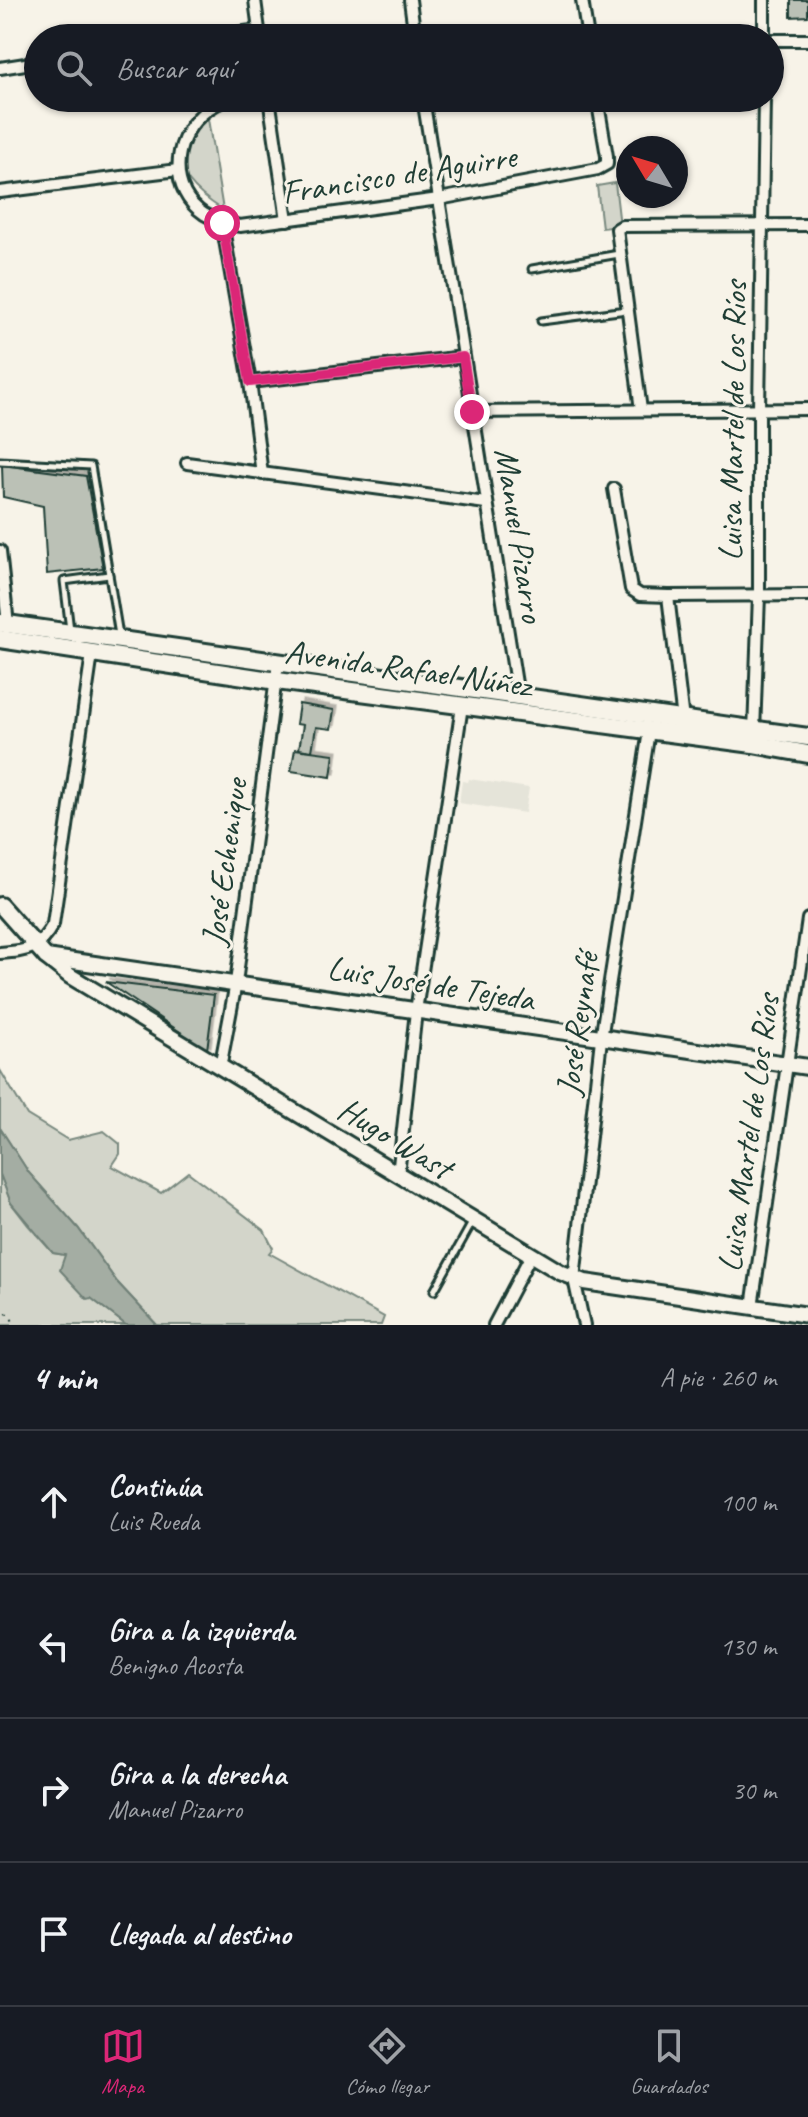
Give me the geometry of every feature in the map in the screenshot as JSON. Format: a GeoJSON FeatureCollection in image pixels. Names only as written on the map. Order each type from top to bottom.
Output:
{"type":"FeatureCollection","features":[{"type":"Feature","properties":{"kind":"main road","name":"Avenida Rafael Núñez"},"geometry":{"type":"LineString","coordinates":[[3,632],[70,633],[683,720],[808,754]]}},
{"type":"Feature","properties":{"kind":"main road","name":"Avenida Rafael Núñez"},"geometry":{"type":"LineString","coordinates":[[3,632],[92,654],[649,731],[808,737]]}},
{"type":"Feature","properties":{"kind":"main road","name":"Hugo Wast"},"geometry":{"type":"LineString","coordinates":[[0,905],[41,952],[70,976],[574,1279],[808,1315]]}},
{"type":"Feature","properties":{"kind":"main road","name":"Luis José de Tejeda"},"geometry":{"type":"LineString","coordinates":[[41,952],[601,1039],[808,1067]]}},
{"type":"Feature","properties":{"kind":"street"},"geometry":{"type":"LineString","coordinates":[[255,0],[258,24]]}},
{"type":"Feature","properties":{"kind":"street"},"geometry":{"type":"LineString","coordinates":[[410,0],[413,24]]}},
{"type":"Feature","properties":{"kind":"street"},"geometry":{"type":"LineString","coordinates":[[582,0],[586,24]]}},
{"type":"Feature","properties":{"kind":"street"},"geometry":{"type":"LineString","coordinates":[[764,0],[764,24]]}},
{"type":"Feature","properties":{"kind":"street"},"geometry":{"type":"LineString","coordinates":[[784,40],[808,40]]}},
{"type":"Feature","properties":{"kind":"street"},"geometry":{"type":"LineString","coordinates":[[0,68],[24,64]]}},
{"type":"Feature","properties":{"kind":"street"},"geometry":{"type":"LineString","coordinates":[[205,112],[189,128],[180,146],[178,170],[181,182],[196,207],[222,223],[250,382],[262,474]]}},
{"type":"Feature","properties":{"kind":"street"},"geometry":{"type":"LineString","coordinates":[[271,112],[287,220]]}},
{"type":"Feature","properties":{"kind":"street","name":"Manuel Pizarro"},"geometry":{"type":"LineString","coordinates":[[425,112],[518,696]]}},
{"type":"Feature","properties":{"kind":"street","name":"Francisco de Aguirre"},"geometry":{"type":"LineString","coordinates":[[222,223],[240,226],[439,199],[598,169],[607,164],[599,112]]}},
{"type":"Feature","properties":{"kind":"street","name":"Luisa Martel de Los Ríos"},"geometry":{"type":"LineString","coordinates":[[754,737],[759,595],[764,112]]}},
{"type":"Feature","properties":{"kind":"street"},"geometry":{"type":"LineString","coordinates":[[0,192],[178,170]]}},
{"type":"Feature","properties":{"kind":"street"},"geometry":{"type":"LineString","coordinates":[[641,410],[617,229],[622,226],[808,225]]}},
{"type":"Feature","properties":{"kind":"street"},"geometry":{"type":"LineString","coordinates":[[250,382],[463,357]]}},
{"type":"Feature","properties":{"kind":"street"},"geometry":{"type":"LineString","coordinates":[[472,412],[808,409]]}},
{"type":"Feature","properties":{"kind":"street"},"geometry":{"type":"LineString","coordinates":[[187,463],[486,503]]}},
{"type":"Feature","properties":{"kind":"street"},"geometry":{"type":"LineString","coordinates":[[614,489],[633,592],[668,596],[808,595]]}},
{"type":"Feature","properties":{"kind":"street"},"geometry":{"type":"LineString","coordinates":[[0,551],[3,632]]}},
{"type":"Feature","properties":{"kind":"street"},"geometry":{"type":"LineString","coordinates":[[668,596],[683,720]]}},
{"type":"Feature","properties":{"kind":"street"},"geometry":{"type":"LineString","coordinates":[[41,952],[53,924],[92,654]]}},
{"type":"Feature","properties":{"kind":"street","name":"José Echenique"},"geometry":{"type":"LineString","coordinates":[[220,1068],[236,983],[278,663]]}},
{"type":"Feature","properties":{"kind":"street"},"geometry":{"type":"LineString","coordinates":[[398,1175],[416,1011],[462,706]]}},
{"type":"Feature","properties":{"kind":"street","name":"José Reynafé"},"geometry":{"type":"LineString","coordinates":[[584,1325],[574,1279],[601,1039],[649,731]]}},
{"type":"Feature","properties":{"kind":"street","name":"Luisa Martel de Los Ríos"},"geometry":{"type":"LineString","coordinates":[[752,1307],[808,919]]}},
{"type":"Feature","properties":{"kind":"street","name":"Luis José de Tejeda"},"geometry":{"type":"LineString","coordinates":[[0,953],[41,952]]}},
{"type":"Feature","properties":{"kind":"street"},"geometry":{"type":"LineString","coordinates":[[494,1325],[531,1255]]}},
{"type":"Feature","properties":{"kind":"lane"},"geometry":{"type":"LineString","coordinates":[[532,269],[619,254]]}},
{"type":"Feature","properties":{"kind":"lane"},"geometry":{"type":"LineString","coordinates":[[541,321],[627,310]]}},
{"type":"Feature","properties":{"kind":"lane"},"geometry":{"type":"LineString","coordinates":[[0,461],[91,466],[120,640]]}},
{"type":"Feature","properties":{"kind":"lane"},"geometry":{"type":"LineString","coordinates":[[70,633],[64,581],[109,575]]}},
{"type":"Feature","properties":{"kind":"lane"},"geometry":{"type":"LineString","coordinates":[[434,1291],[473,1220]]}},
{"type":"Feature","properties":{"kind":"path"},"geometry":{"type":"LineString","coordinates":[[0,1308],[15,1325]]}},
{"type":"Feature","properties":{"kind":"shaded area"},"geometry":{"type":"Polygon","coordinates":[[[208,119],[223,210],[196,189],[185,173],[187,147],[208,119]]]}},
{"type":"Feature","properties":{"kind":"shaded area"},"geometry":{"type":"Polygon","coordinates":[[[615,183],[620,226],[602,228],[597,186],[615,183]]]}},
{"type":"Feature","properties":{"kind":"shaded area"},"geometry":{"type":"Polygon","coordinates":[[[469,779],[529,788],[525,813],[459,803],[462,781],[468,782],[469,779]]]}},
{"type":"Feature","properties":{"kind":"shaded area"},"geometry":{"type":"Polygon","coordinates":[[[0,1070],[27,1115],[68,1140],[104,1131],[120,1144],[120,1154],[112,1166],[161,1193],[188,1172],[264,1230],[273,1248],[269,1253],[384,1317],[381,1325],[157,1325],[117,1282],[78,1228],[29,1173],[0,1128],[0,1070]]]}},
{"type":"Feature","properties":{"kind":"shaded area"},"geometry":{"type":"Polygon","coordinates":[[[0,1128],[29,1173],[78,1228],[117,1282],[157,1325],[126,1325],[91,1298],[87,1299],[60,1270],[65,1255],[53,1253],[11,1203],[0,1174],[0,1128]]]}},
{"type":"Feature","properties":{"kind":"shaded area"},"geometry":{"type":"Polygon","coordinates":[[[0,1174],[11,1203],[28,1225],[53,1253],[65,1255],[91,1298],[126,1325],[0,1325],[0,1174]]]}},
{"type":"Feature","properties":{"kind":"building"},"geometry":{"type":"Polygon","coordinates":[[[791,0],[808,0],[808,16],[791,17],[791,0]]]}},
{"type":"Feature","properties":{"kind":"building"},"geometry":{"type":"Polygon","coordinates":[[[2,465],[86,476],[103,568],[47,574],[43,506],[3,497],[2,465]]]}},
{"type":"Feature","properties":{"kind":"building"},"geometry":{"type":"Polygon","coordinates":[[[299,704],[334,710],[331,729],[316,727],[312,751],[299,749],[303,725],[296,724],[299,704]]]}},
{"type":"Feature","properties":{"kind":"building"},"geometry":{"type":"Polygon","coordinates":[[[295,749],[334,754],[331,777],[291,771],[295,749]]]}},
{"type":"Feature","properties":{"kind":"building"},"geometry":{"type":"Polygon","coordinates":[[[106,982],[214,995],[207,1050],[106,982]]]}},
{"type":"Feature","properties":{"kind":"route"},"geometry":{"type":"LineString","coordinates":[[222,223],[250,382],[463,357],[472,412]]}}]}
